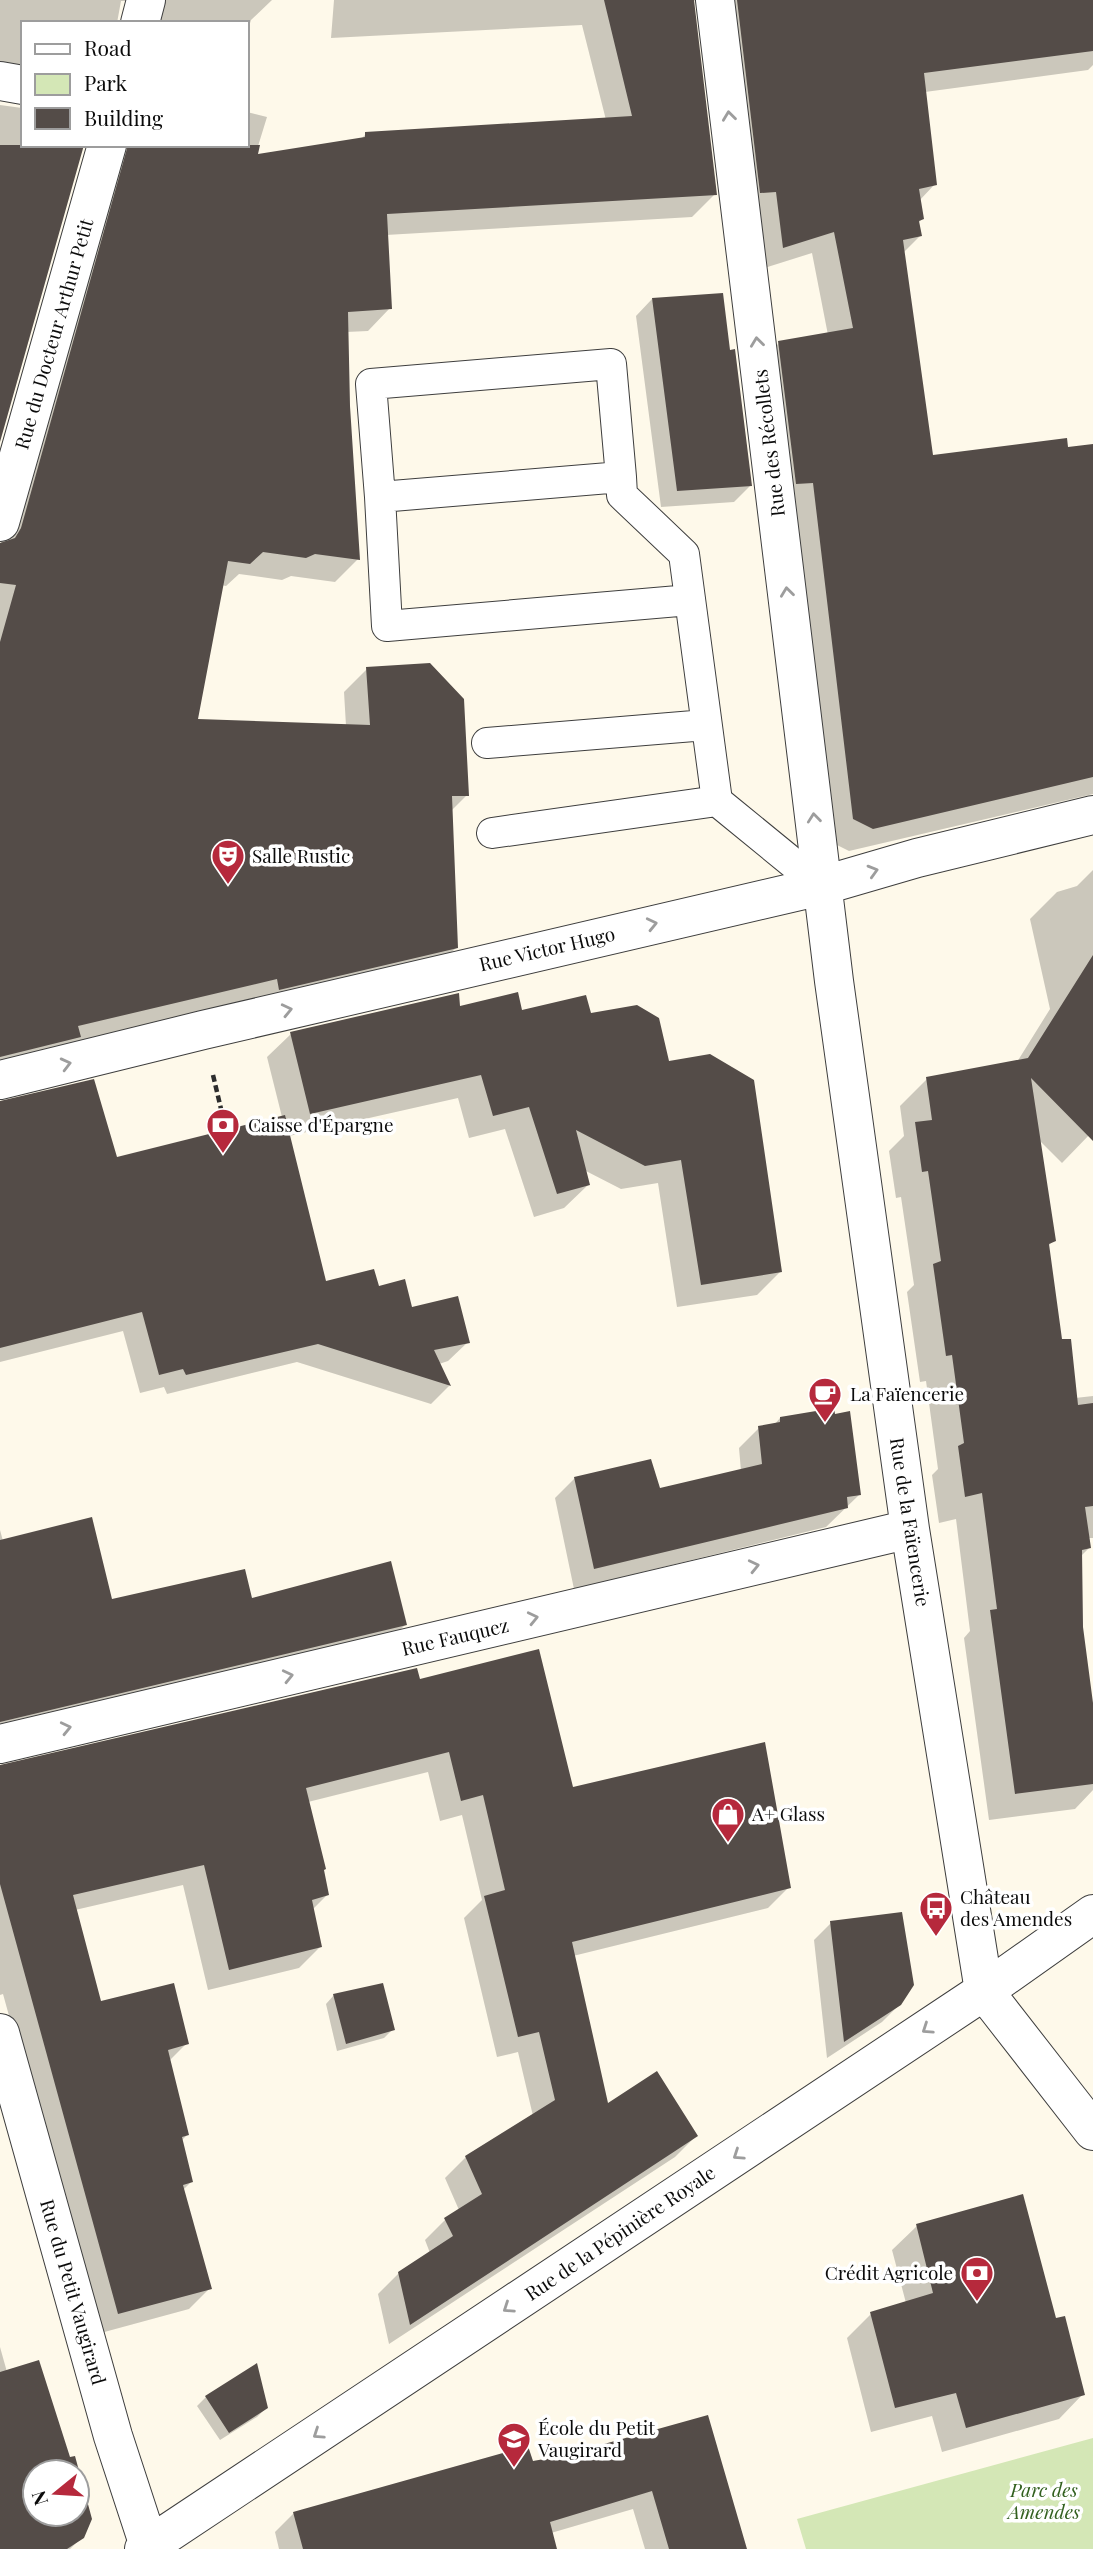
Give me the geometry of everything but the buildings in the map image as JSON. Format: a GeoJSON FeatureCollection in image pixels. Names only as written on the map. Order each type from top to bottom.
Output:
{"type":"FeatureCollection","features":[{"type":"Feature","properties":{"kind":"street"},"geometry":{"type":"LineString","coordinates":[[141,21],[146,0]]}},
{"type":"Feature","properties":{"kind":"street","name":"Rue des Récollets"},"geometry":{"type":"LineString","coordinates":[[715,0],[821,886]]}},
{"type":"Feature","properties":{"kind":"street"},"geometry":{"type":"LineString","coordinates":[[0,80],[21,85]]}},
{"type":"Feature","properties":{"kind":"street","name":"Rue du Docteur Arthur Petit"},"geometry":{"type":"LineString","coordinates":[[0,522],[106,147]]}},
{"type":"Feature","properties":{"kind":"street","name":"Rue Victor Hugo"},"geometry":{"type":"LineString","coordinates":[[0,1080],[821,886],[916,858],[1093,815]]}},
{"type":"Feature","properties":{"kind":"street","name":"Rue de la Faïencerie"},"geometry":{"type":"LineString","coordinates":[[821,886],[910,1529],[984,1991]]}},
{"type":"Feature","properties":{"kind":"street","name":"Rue Fauquez"},"geometry":{"type":"LineString","coordinates":[[0,1744],[910,1529]]}},
{"type":"Feature","properties":{"kind":"street","name":"Rue de la Pépinière Royale"},"geometry":{"type":"LineString","coordinates":[[148,2548],[984,1991],[1093,1914]]}},
{"type":"Feature","properties":{"kind":"street"},"geometry":{"type":"LineString","coordinates":[[984,1991],[1093,2131]]}},
{"type":"Feature","properties":{"kind":"street","name":"Rue du Petit Vaugirard"},"geometry":{"type":"LineString","coordinates":[[0,2034],[113,2436],[148,2548]]}},
{"type":"Feature","properties":{"kind":"lane"},"geometry":{"type":"LineString","coordinates":[[690,600],[387,626],[371,384],[611,364],[622,495],[684,554],[717,801],[821,886]]}},
{"type":"Feature","properties":{"kind":"lane"},"geometry":{"type":"LineString","coordinates":[[380,496],[621,477]]}},
{"type":"Feature","properties":{"kind":"lane"},"geometry":{"type":"LineString","coordinates":[[487,743],[706,725]]}},
{"type":"Feature","properties":{"kind":"lane"},"geometry":{"type":"LineString","coordinates":[[492,834],[717,801]]}},
{"type":"Feature","properties":{"kind":"path"},"geometry":{"type":"LineString","coordinates":[[219,1103],[226,1130]]}},
{"type":"Feature","properties":{"kind":"green space","name":"Parc des Amendes"},"geometry":{"type":"Polygon","coordinates":[[[1093,2438],[1093,2549],[806,2549],[797,2519],[1093,2438]]]}},
{"type":"Feature","properties":{"kind":"place","name":"Salle Rustic"},"geometry":{"type":"Point","coordinates":[228,886]}},
{"type":"Feature","properties":{"kind":"place","name":"Caisse d'Épargne"},"geometry":{"type":"Point","coordinates":[223,1155]}},
{"type":"Feature","properties":{"kind":"place","name":"La Faïencerie"},"geometry":{"type":"Point","coordinates":[825,1424]}},
{"type":"Feature","properties":{"kind":"place","name":"A+ Glass"},"geometry":{"type":"Point","coordinates":[728,1844]}},
{"type":"Feature","properties":{"kind":"place","name":"Château des Amendes"},"geometry":{"type":"Point","coordinates":[936,1938]}},
{"type":"Feature","properties":{"kind":"place","name":"Crédit Agricole"},"geometry":{"type":"Point","coordinates":[977,2303]}},
{"type":"Feature","properties":{"kind":"place","name":"École du Petit Vaugirard"},"geometry":{"type":"Point","coordinates":[514,2469]}}]}
